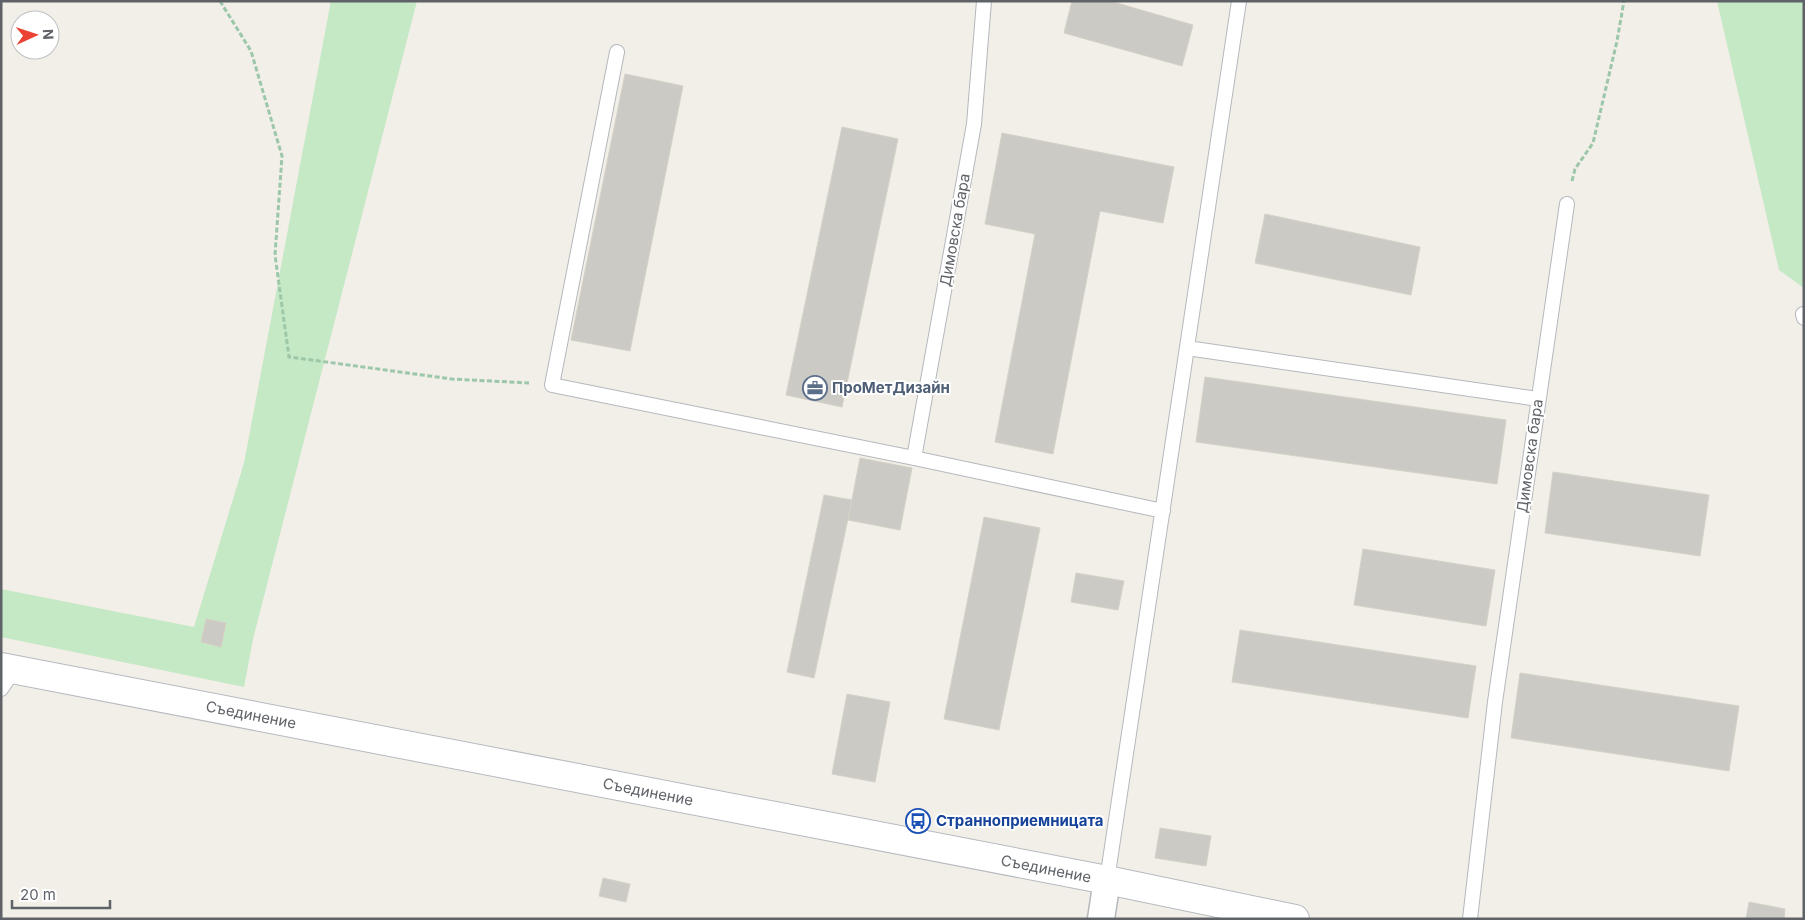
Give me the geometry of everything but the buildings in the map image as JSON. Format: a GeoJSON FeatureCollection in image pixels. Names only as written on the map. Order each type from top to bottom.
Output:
{"type":"FeatureCollection","features":[{"type":"Feature","properties":{"kind":"street","name":"Съединение"},"geometry":{"type":"LineString","coordinates":[[5,675],[1107,880],[1295,919]]}},
{"type":"Feature","properties":{"kind":"street"},"geometry":{"type":"LineString","coordinates":[[1101,919],[1107,880]]}},
{"type":"Feature","properties":{"kind":"lane","name":"Димовска бара"},"geometry":{"type":"LineString","coordinates":[[914,458],[974,124],[984,1]]}},
{"type":"Feature","properties":{"kind":"lane"},"geometry":{"type":"LineString","coordinates":[[1107,880],[1239,1]]}},
{"type":"Feature","properties":{"kind":"lane"},"geometry":{"type":"LineString","coordinates":[[617,52],[552,385],[914,458],[1163,511]]}},
{"type":"Feature","properties":{"kind":"lane","name":"Димовска бара"},"geometry":{"type":"LineString","coordinates":[[1470,919],[1495,702],[1568,204]]}},
{"type":"Feature","properties":{"kind":"lane"},"geometry":{"type":"LineString","coordinates":[[1187,348],[1538,399]]}},
{"type":"Feature","properties":{"kind":"path"},"geometry":{"type":"LineString","coordinates":[[220,1],[251,51],[282,156],[275,255],[289,357],[452,379],[552,385]]}},
{"type":"Feature","properties":{"kind":"path"},"geometry":{"type":"LineString","coordinates":[[1568,204],[1575,169],[1593,143],[1617,41],[1624,1]]}},
{"type":"Feature","properties":{"kind":"green space"},"geometry":{"type":"Polygon","coordinates":[[[330,1],[417,1],[253,639],[244,687],[1,637],[1,589],[194,627],[244,463],[330,1]]]}},
{"type":"Feature","properties":{"kind":"green space"},"geometry":{"type":"Polygon","coordinates":[[[1717,1],[1804,1],[1804,288],[1779,270],[1717,1]]]}},
{"type":"Feature","properties":{"kind":"place","name":"ПроМетДизайн"},"geometry":{"type":"Point","coordinates":[815,388]}},
{"type":"Feature","properties":{"kind":"place","name":"Странноприемницата"},"geometry":{"type":"Point","coordinates":[918,821]}}]}
